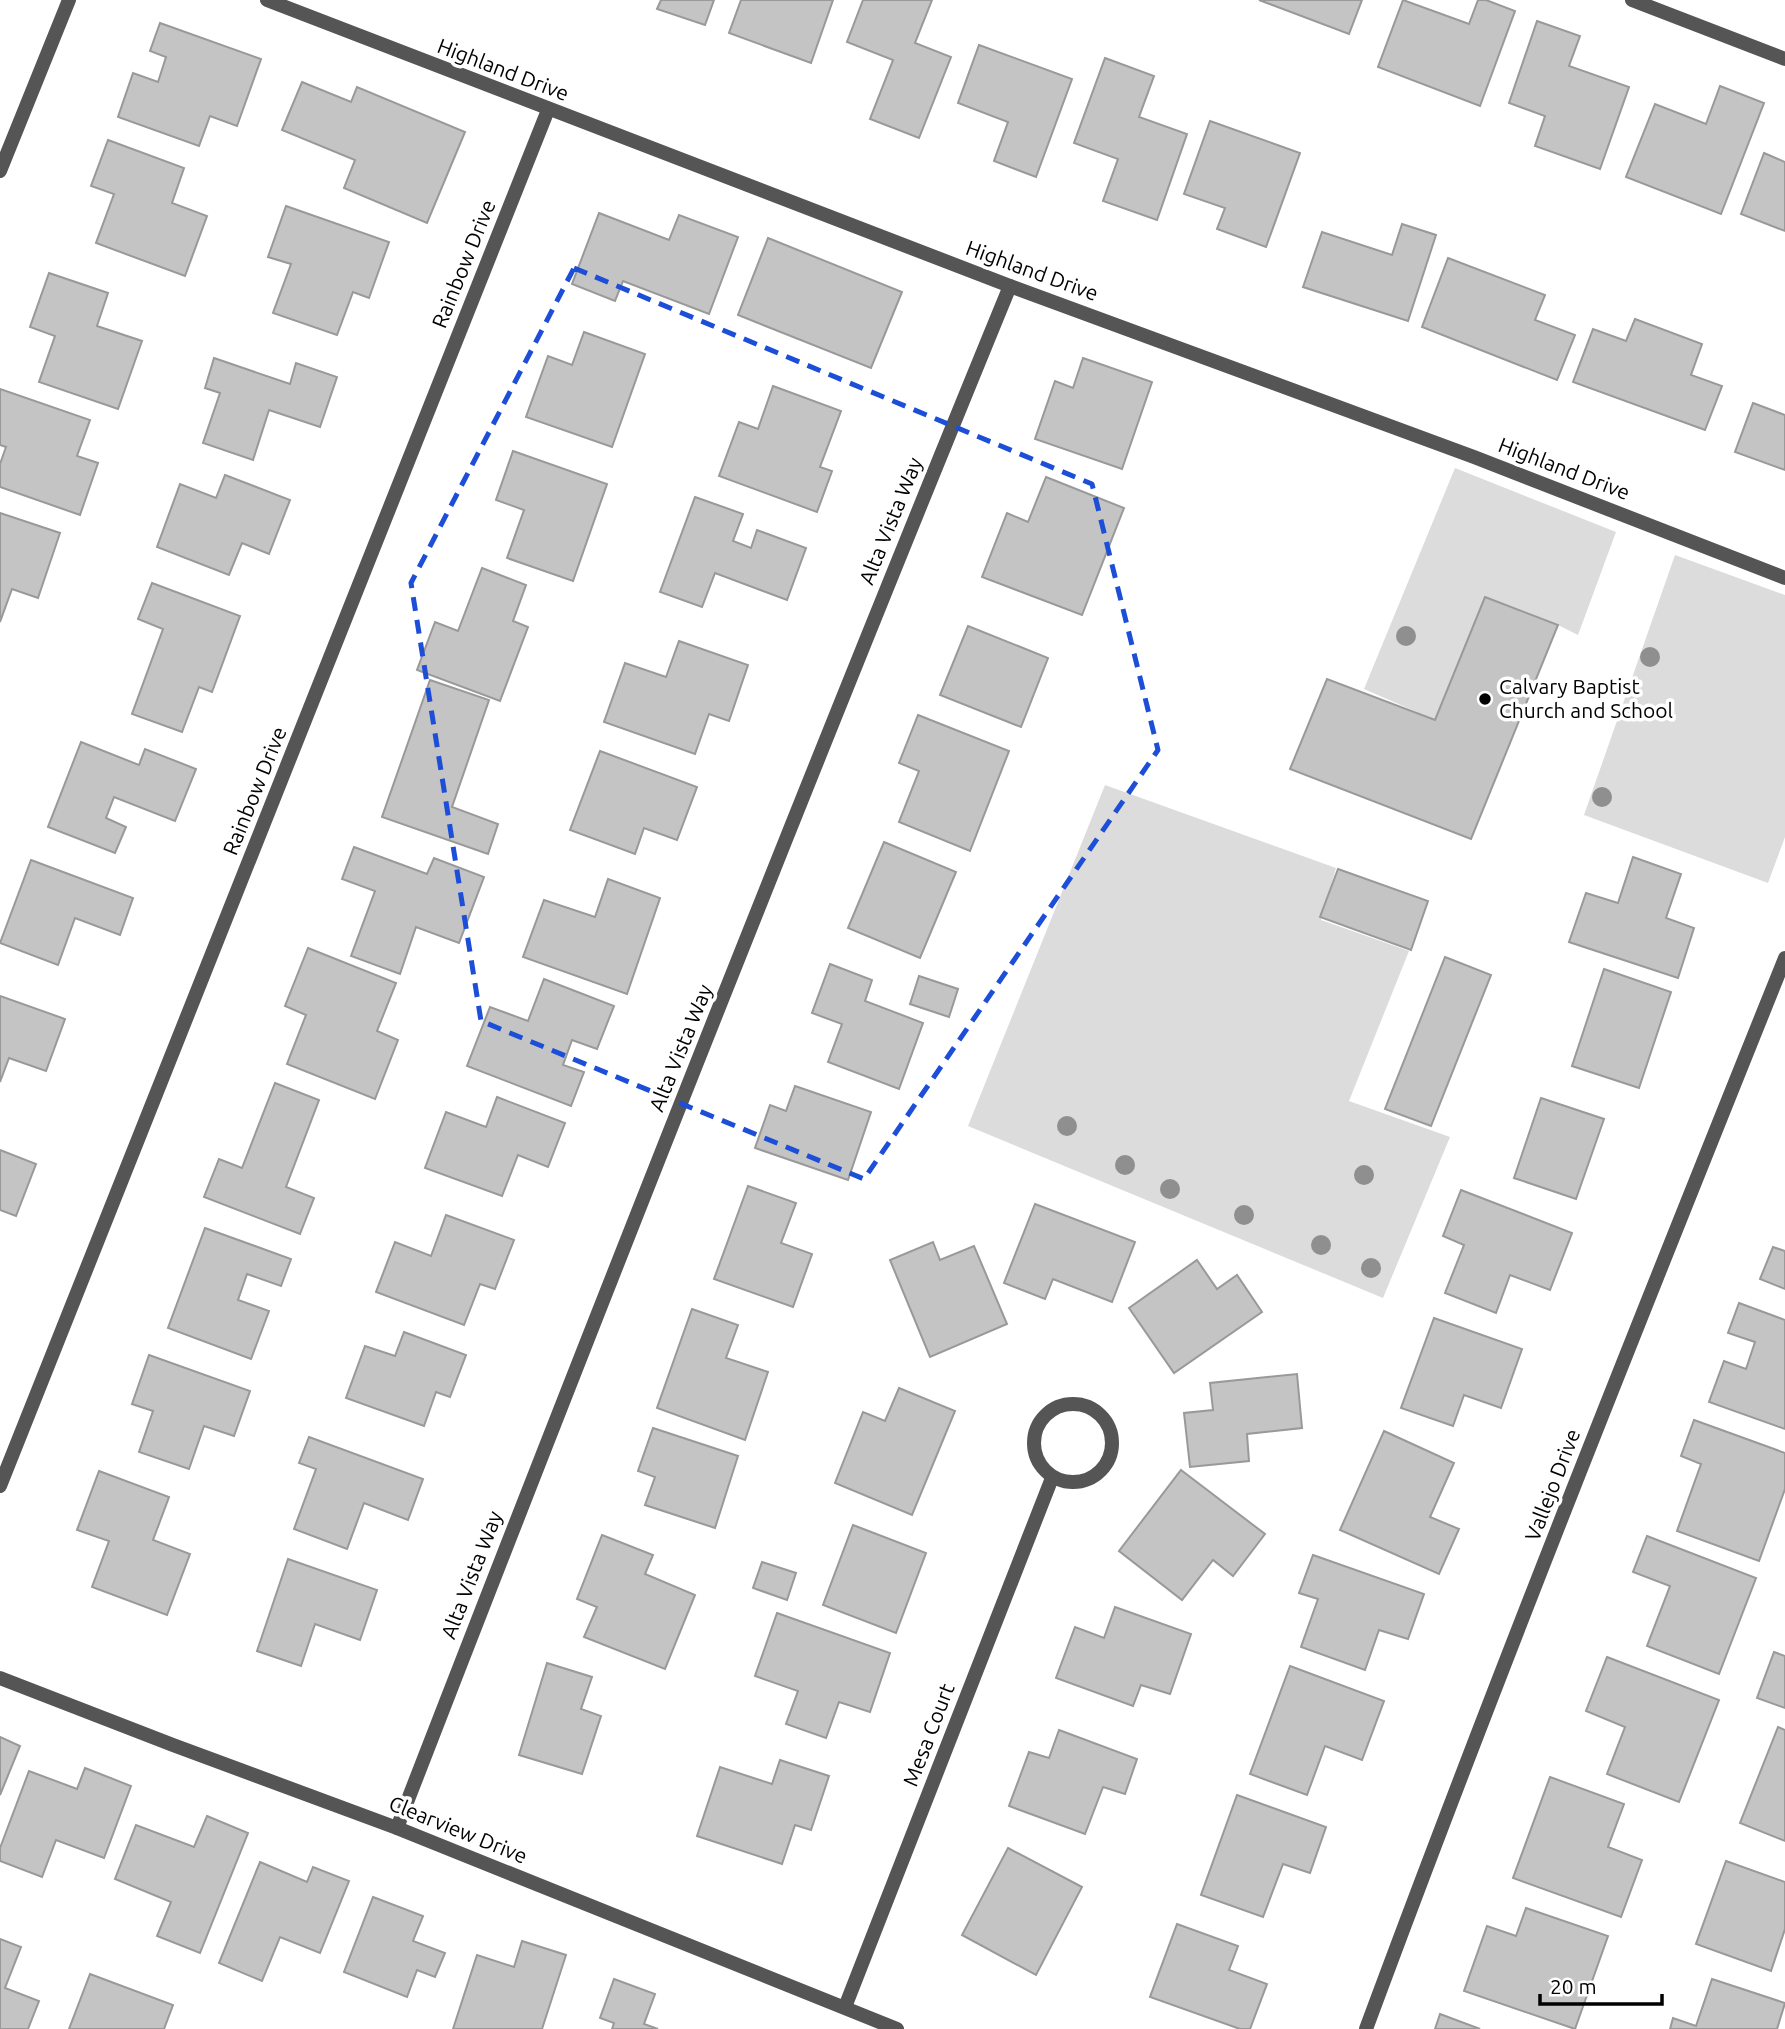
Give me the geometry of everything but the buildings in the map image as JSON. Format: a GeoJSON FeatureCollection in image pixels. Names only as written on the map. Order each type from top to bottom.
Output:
{"type":"FeatureCollection","features":[{"type":"Feature","properties":{"kind":"street"},"geometry":{"type":"LineString","coordinates":[[0,172],[69,0]]}},
{"type":"Feature","properties":{"kind":"street","name":"Highland Drive"},"geometry":{"type":"LineString","coordinates":[[267,0],[1010,286],[1474,457],[1785,578]]}},
{"type":"Feature","properties":{"kind":"street"},"geometry":{"type":"LineString","coordinates":[[1638,1],[1785,59]]}},
{"type":"Feature","properties":{"kind":"street","name":"Rainbow Drive"},"geometry":{"type":"LineString","coordinates":[[0,1486],[548,110]]}},
{"type":"Feature","properties":{"kind":"street","name":"Alta Vista Way"},"geometry":{"type":"LineString","coordinates":[[397,1828],[536,1469],[879,606],[1010,286]]}},
{"type":"Feature","properties":{"kind":"street","name":"Vallejo Drive"},"geometry":{"type":"LineString","coordinates":[[1366,2029],[1606,1405],[1785,958]]}},
{"type":"Feature","properties":{"kind":"street"},"geometry":{"type":"LineString","coordinates":[[1074,1403],[1094,1410],[1106,1422],[1113,1445],[1106,1465],[1091,1479],[1074,1483],[1052,1478],[1035,1458],[1033,1439],[1037,1425],[1053,1408],[1074,1403]]}},
{"type":"Feature","properties":{"kind":"street","name":"Mesa Court"},"geometry":{"type":"LineString","coordinates":[[845,2007],[1052,1478]]}},
{"type":"Feature","properties":{"kind":"street","name":"Clearview Drive"},"geometry":{"type":"LineString","coordinates":[[0,1678],[397,1828],[897,2029]]}},
{"type":"Feature","properties":{"kind":"highlighted area"},"geometry":{"type":"Polygon","coordinates":[[[574,268],[1092,484],[1158,750],[864,1179],[481,1021],[411,583],[574,268]]]}},
{"type":"Feature","properties":{"kind":"shaded area"},"geometry":{"type":"Polygon","coordinates":[[[1455,468],[1616,532],[1578,635],[1485,597],[1435,720],[1364,689],[1455,468]]]}},
{"type":"Feature","properties":{"kind":"shaded area"},"geometry":{"type":"Polygon","coordinates":[[[1675,555],[1785,595],[1785,837],[1768,883],[1584,815],[1675,555]]]}},
{"type":"Feature","properties":{"kind":"shaded area"},"geometry":{"type":"Polygon","coordinates":[[[1105,785],[1336,868],[1321,920],[1409,951],[1349,1101],[1450,1137],[1383,1298],[968,1126],[1105,785]]]}},
{"type":"Feature","properties":{"kind":"place","name":"Calvary Baptist Church and School"},"geometry":{"type":"Point","coordinates":[1485,699]}}]}
